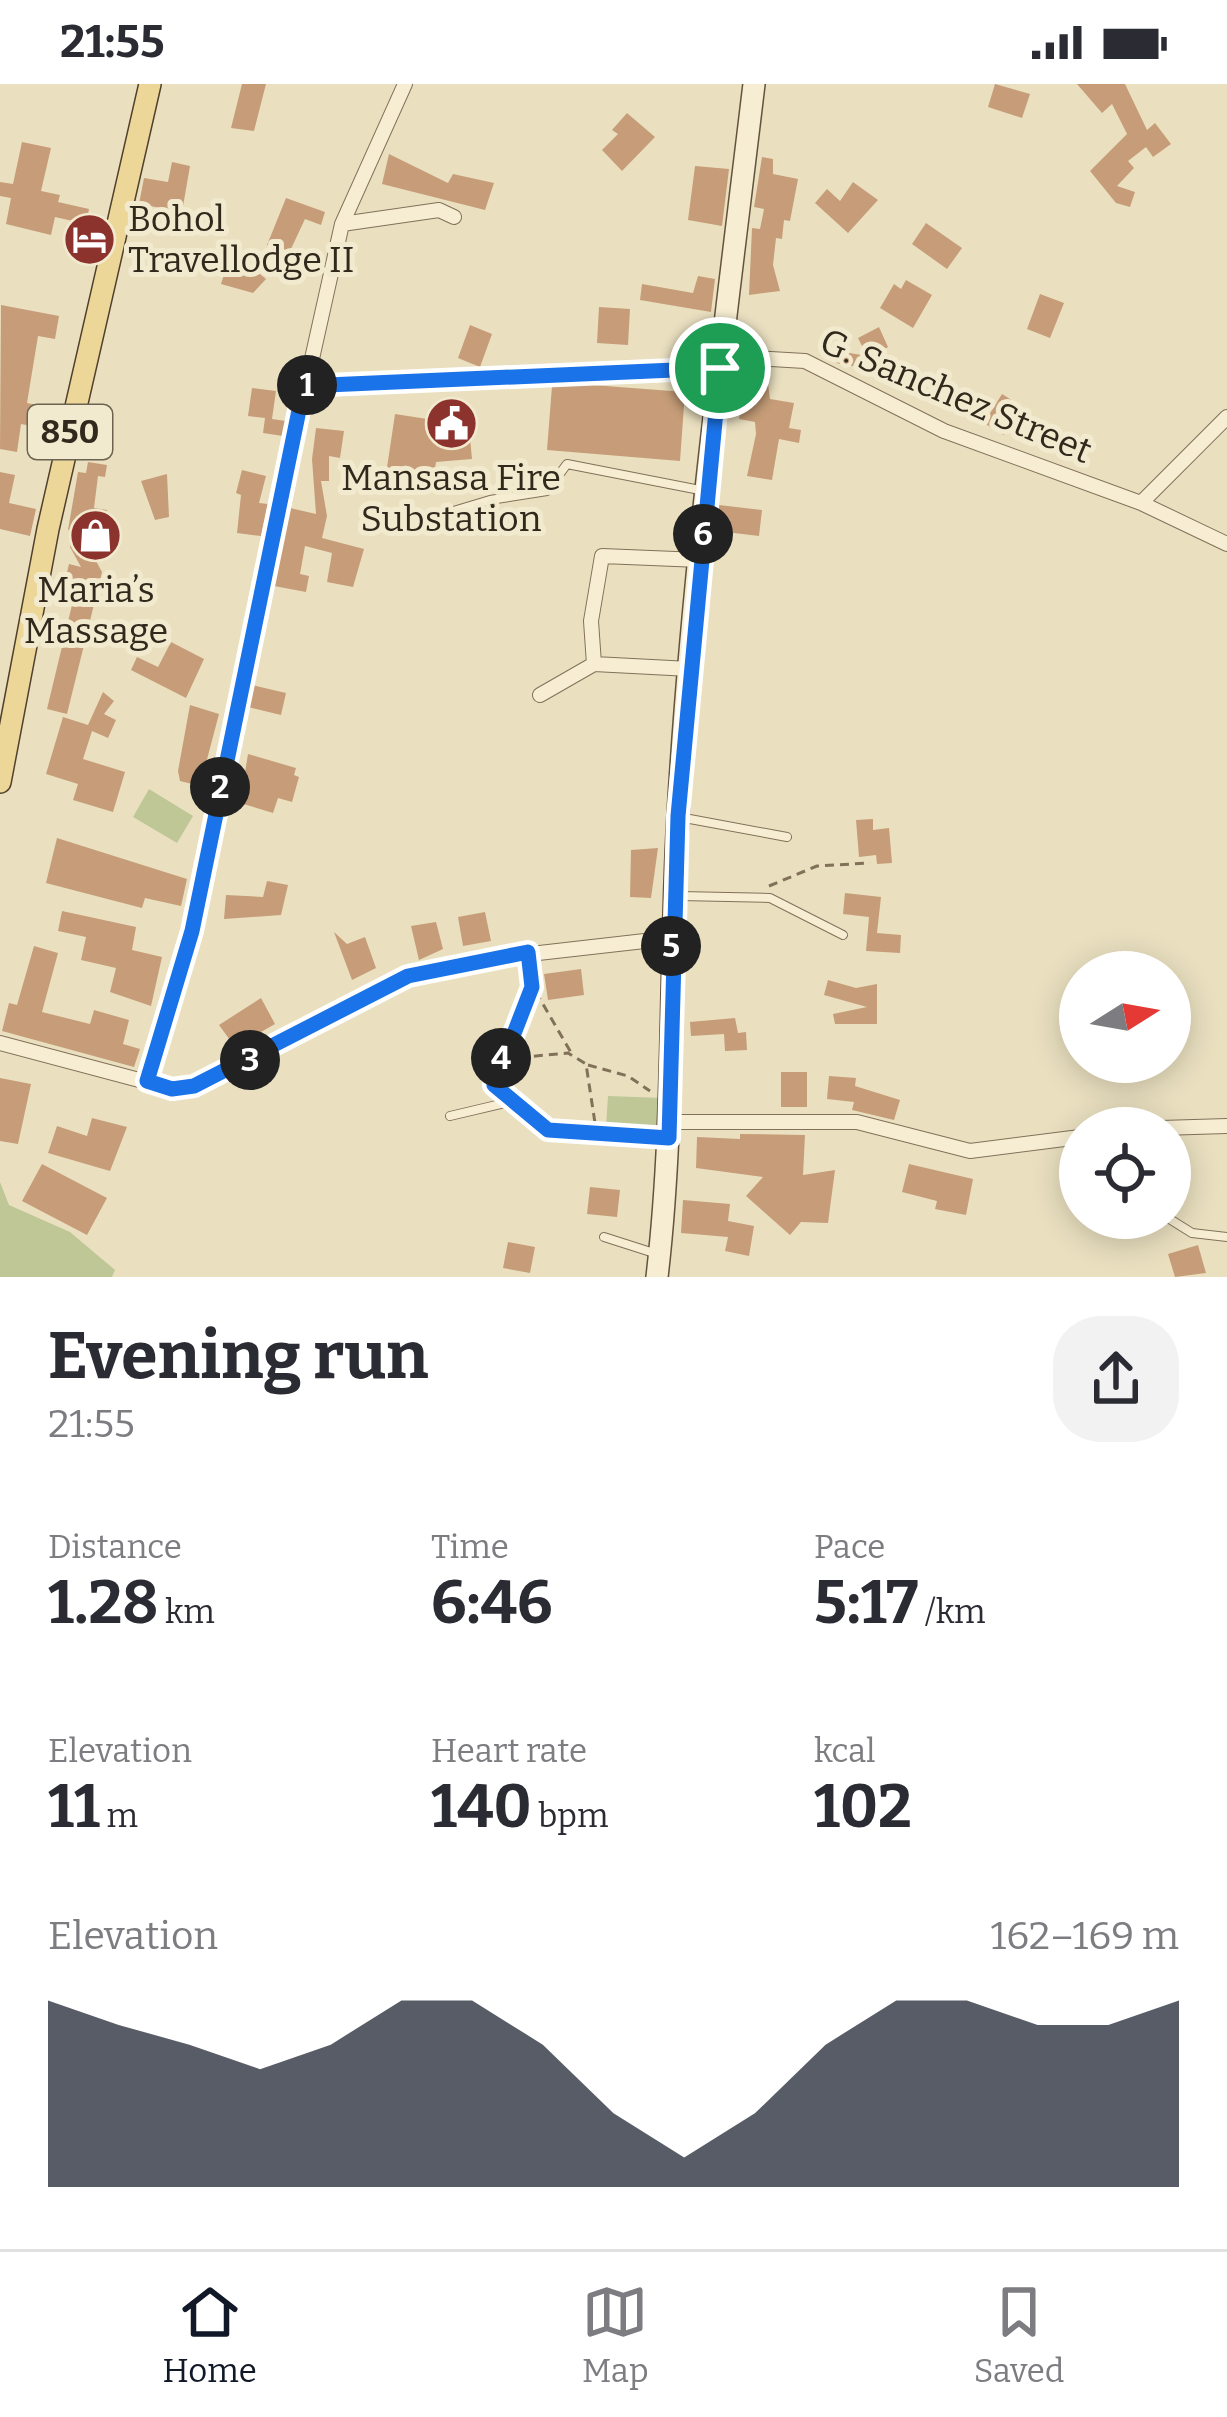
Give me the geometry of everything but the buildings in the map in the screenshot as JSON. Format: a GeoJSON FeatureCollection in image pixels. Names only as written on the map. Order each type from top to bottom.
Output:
{"type":"FeatureCollection","features":[{"type":"Feature","properties":{"kind":"main road","name":"850"},"geometry":{"type":"LineString","coordinates":[[0,782],[48,529],[150,84]]}},
{"type":"Feature","properties":{"kind":"main road"},"geometry":{"type":"LineString","coordinates":[[658,1266],[672,1098],[671,938],[678,816],[707,491],[754,84]]}},
{"type":"Feature","properties":{"kind":"street"},"geometry":{"type":"LineString","coordinates":[[147,1081],[192,931],[342,224],[405,84]]}},
{"type":"Feature","properties":{"kind":"street"},"geometry":{"type":"LineString","coordinates":[[342,224],[439,210],[454,218]]}},
{"type":"Feature","properties":{"kind":"street","name":"G. Sanchez Street"},"geometry":{"type":"LineString","coordinates":[[304,386],[805,361],[944,431],[1141,503],[1227,544]]}},
{"type":"Feature","properties":{"kind":"street"},"geometry":{"type":"LineString","coordinates":[[1141,503],[1227,417]]}},
{"type":"Feature","properties":{"kind":"street"},"geometry":{"type":"LineString","coordinates":[[594,664],[591,621],[602,556],[700,560]]}},
{"type":"Feature","properties":{"kind":"street"},"geometry":{"type":"LineString","coordinates":[[540,695],[594,664],[690,669]]}},
{"type":"Feature","properties":{"kind":"street"},"geometry":{"type":"LineString","coordinates":[[0,1043],[172,1089],[194,1086],[408,976],[528,952],[671,938]]}},
{"type":"Feature","properties":{"kind":"street"},"geometry":{"type":"LineString","coordinates":[[670,1130],[857,1122],[970,1151],[1059,1140]]}},
{"type":"Feature","properties":{"kind":"street"},"geometry":{"type":"LineString","coordinates":[[1191,1127],[1227,1126]]}},
{"type":"Feature","properties":{"kind":"lane"},"geometry":{"type":"LineString","coordinates":[[407,525],[490,500],[547,491],[556,470],[567,464],[707,491]]}},
{"type":"Feature","properties":{"kind":"lane"},"geometry":{"type":"LineString","coordinates":[[678,816],[787,837]]}},
{"type":"Feature","properties":{"kind":"lane"},"geometry":{"type":"LineString","coordinates":[[675,896],[770,898],[843,935]]}},
{"type":"Feature","properties":{"kind":"lane"},"geometry":{"type":"LineString","coordinates":[[450,1116],[509,1102],[548,1130],[670,1130]]}},
{"type":"Feature","properties":{"kind":"lane"},"geometry":{"type":"LineString","coordinates":[[1191,1232],[1227,1238]]}},
{"type":"Feature","properties":{"kind":"lane"},"geometry":{"type":"LineString","coordinates":[[604,1237],[658,1266]]}},
{"type":"Feature","properties":{"kind":"path"},"geometry":{"type":"LineString","coordinates":[[740,898],[817,866],[870,863]]}},
{"type":"Feature","properties":{"kind":"path"},"geometry":{"type":"LineString","coordinates":[[528,952],[532,987],[573,1056],[672,1098]]}},
{"type":"Feature","properties":{"kind":"path"},"geometry":{"type":"LineString","coordinates":[[509,1102],[494,1085],[532,987]]}},
{"type":"Feature","properties":{"kind":"path"},"geometry":{"type":"LineString","coordinates":[[501,1059],[573,1056]]}},
{"type":"Feature","properties":{"kind":"path"},"geometry":{"type":"LineString","coordinates":[[586,1064],[596,1131]]}},
{"type":"Feature","properties":{"kind":"green space"},"geometry":{"type":"Polygon","coordinates":[[[149,789],[193,816],[177,843],[133,817],[149,789]]]}},
{"type":"Feature","properties":{"kind":"green space"},"geometry":{"type":"Polygon","coordinates":[[[608,1096],[663,1098],[661,1130],[606,1127],[608,1096]]]}},
{"type":"Feature","properties":{"kind":"green space"},"geometry":{"type":"Polygon","coordinates":[[[0,1182],[9,1205],[70,1232],[115,1270],[112,1277],[0,1277],[0,1182]]]}},
{"type":"Feature","properties":{"kind":"place","name":"Bohol Travellodge II"},"geometry":{"type":"Point","coordinates":[89,240]}},
{"type":"Feature","properties":{"kind":"place","name":"Mansasa Fire Substation"},"geometry":{"type":"Point","coordinates":[451,423]}},
{"type":"Feature","properties":{"kind":"place","name":"Maria’s Massage"},"geometry":{"type":"Point","coordinates":[96,535]}},
{"type":"Feature","properties":{"kind":"route"},"geometry":{"type":"LineString","coordinates":[[720,368],[678,816],[669,1138],[548,1130],[494,1085],[532,987],[528,952],[459,962],[408,976],[194,1086],[172,1089],[147,1081],[192,931],[304,386],[489,374],[720,368]]}}]}
